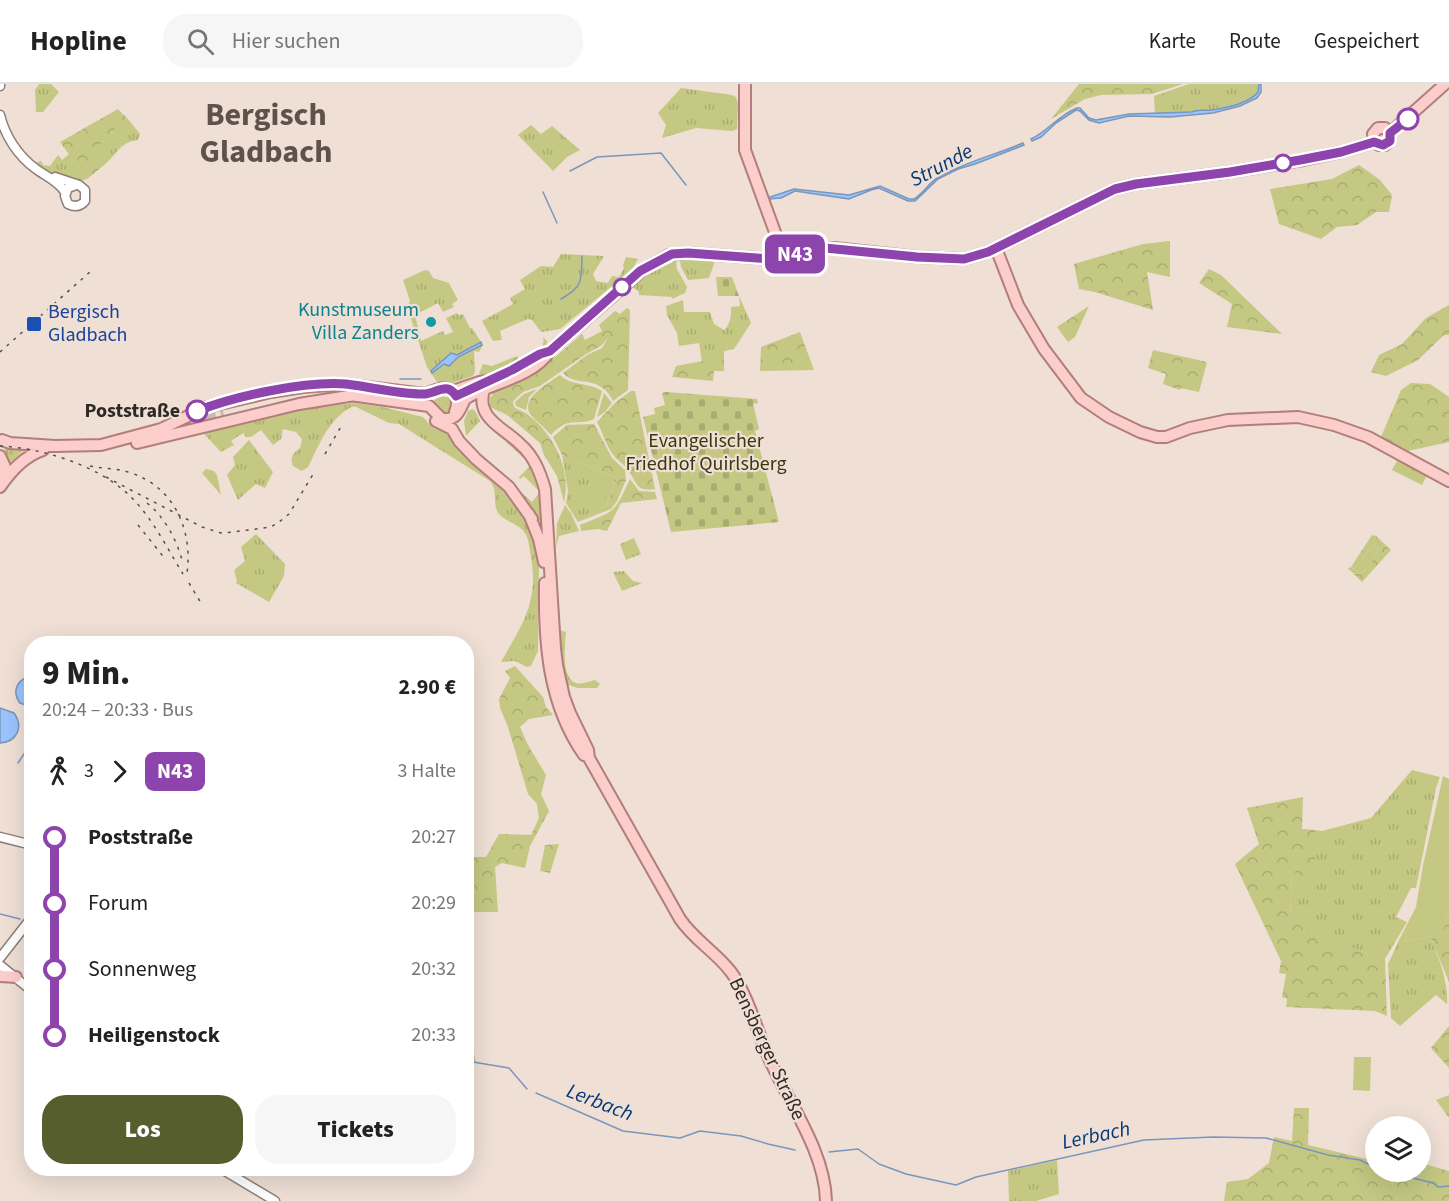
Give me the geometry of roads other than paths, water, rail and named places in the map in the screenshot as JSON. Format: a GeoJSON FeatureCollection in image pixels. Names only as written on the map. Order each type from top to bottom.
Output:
{"type":"FeatureCollection","features":[{"type":"Feature","properties":{"kind":"main road"},"geometry":{"type":"LineString","coordinates":[[745,84],[746,150],[784,257]]}},
{"type":"Feature","properties":{"kind":"main road"},"geometry":{"type":"LineString","coordinates":[[430,402],[442,388],[457,396],[468,397],[540,354],[550,351],[640,271],[663,258],[676,254],[764,259],[825,248],[957,259],[977,256],[1115,189],[1300,160],[1341,152],[1374,142],[1373,133],[1378,128],[1385,128],[1390,133],[1444,84]]}},
{"type":"Feature","properties":{"kind":"main road"},"geometry":{"type":"LineString","coordinates":[[996,248],[1018,305],[1044,349],[1081,398],[1109,417],[1140,432],[1157,437],[1166,437],[1190,428],[1228,420],[1298,417],[1334,425],[1368,437],[1449,481]]}},
{"type":"Feature","properties":{"kind":"main road"},"geometry":{"type":"LineString","coordinates":[[1,442],[94,446],[158,430],[207,407],[271,392],[343,384],[425,394],[442,419],[450,422],[460,412],[457,396]]}},
{"type":"Feature","properties":{"kind":"main road","name":"Bensberger Straße"},"geometry":{"type":"LineString","coordinates":[[486,386],[482,400],[484,410],[492,422],[521,444],[531,456],[542,478],[547,504],[549,666],[558,704],[568,728],[583,754],[589,758],[688,932],[713,952],[733,974],[768,1057],[816,1154],[823,1176],[826,1201]]}},
{"type":"Feature","properties":{"kind":"main road"},"geometry":{"type":"LineString","coordinates":[[224,415],[330,390],[370,388]]}},
{"type":"Feature","properties":{"kind":"main road"},"geometry":{"type":"LineString","coordinates":[[317,393],[430,402]]}},
{"type":"Feature","properties":{"kind":"main road"},"geometry":{"type":"LineString","coordinates":[[1,442],[43,450],[105,451],[299,404],[355,395]]}},
{"type":"Feature","properties":{"kind":"main road"},"geometry":{"type":"LineString","coordinates":[[184,417],[193,429]]}},
{"type":"Feature","properties":{"kind":"main road","name":"Bensberger Straße"},"geometry":{"type":"LineString","coordinates":[[450,422],[466,449],[509,487],[529,513],[538,533],[549,570]]}},
{"type":"Feature","properties":{"kind":"main road"},"geometry":{"type":"LineString","coordinates":[[0,487],[19,464],[43,450]]}},
{"type":"Feature","properties":{"kind":"main road"},"geometry":{"type":"LineString","coordinates":[[0,456],[5,467],[0,480]]}},
{"type":"Feature","properties":{"kind":"main road","name":"Bensberger Straße"},"geometry":{"type":"LineString","coordinates":[[529,513],[539,539],[545,567],[549,622]]}},
{"type":"Feature","properties":{"kind":"main road"},"geometry":{"type":"LineString","coordinates":[[0,976],[16,977]]}},
{"type":"Feature","properties":{"kind":"street"},"geometry":{"type":"LineString","coordinates":[[0,115],[4,130],[23,159],[42,173],[59,183],[69,204],[81,205],[86,198],[86,193],[81,186],[42,173]]}},
{"type":"Feature","properties":{"kind":"street"},"geometry":{"type":"LineString","coordinates":[[65,192],[76,185]]}},
{"type":"Feature","properties":{"kind":"street"},"geometry":{"type":"LineString","coordinates":[[0,837],[24,843]]}},
{"type":"Feature","properties":{"kind":"street"},"geometry":{"type":"LineString","coordinates":[[0,958],[24,927]]}},
{"type":"Feature","properties":{"kind":"street"},"geometry":{"type":"LineString","coordinates":[[0,965],[24,984]]}},
{"type":"Feature","properties":{"kind":"street"},"geometry":{"type":"LineString","coordinates":[[233,1176],[275,1201]]}},
{"type":"Feature","properties":{"kind":"water"},"geometry":{"type":"Polygon","coordinates":[[[1259,84],[1261,84],[1261,92],[1257,98],[1240,106],[1213,113],[1170,117],[1129,116],[1099,123],[1089,120],[1076,110],[1056,123],[1041,137],[1032,141],[1031,139],[1077,108],[1080,108],[1089,118],[1096,120],[1129,114],[1211,110],[1249,99],[1258,92],[1259,84]]]}},
{"type":"Feature","properties":{"kind":"water"},"geometry":{"type":"Polygon","coordinates":[[[1023,143],[1024,145],[958,169],[938,179],[915,201],[908,201],[879,188],[849,199],[795,191],[781,198],[767,198],[794,189],[849,195],[880,186],[914,199],[935,179],[970,163],[1023,143]]]}},
{"type":"Feature","properties":{"kind":"water"},"geometry":{"type":"Polygon","coordinates":[[[481,342],[482,345],[458,357],[449,366],[444,364],[432,373],[431,371],[451,353],[457,355],[481,342]]]}},
{"type":"Feature","properties":{"kind":"water"},"geometry":{"type":"Polygon","coordinates":[[[24,679],[24,704],[20,703],[16,696],[17,686],[24,679]]]}},
{"type":"Feature","properties":{"kind":"water"},"geometry":{"type":"Polygon","coordinates":[[[0,708],[14,713],[18,728],[15,737],[0,743],[0,708]]]}},
{"type":"Feature","properties":{"kind":"waterway","name":"Strunde"},"geometry":{"type":"LineString","coordinates":[[570,171],[597,157],[661,153],[686,185]]}},
{"type":"Feature","properties":{"kind":"waterway","name":"Strunde"},"geometry":{"type":"LineString","coordinates":[[543,192],[557,223]]}},
{"type":"Feature","properties":{"kind":"waterway","name":"Strunde"},"geometry":{"type":"LineString","coordinates":[[561,299],[574,290],[580,282],[582,256]]}},
{"type":"Feature","properties":{"kind":"waterway","name":"Strunde"},"geometry":{"type":"LineString","coordinates":[[400,379],[421,379]]}},
{"type":"Feature","properties":{"kind":"waterway","name":"Strunde"},"geometry":{"type":"LineString","coordinates":[[18,763],[24,754]]}},
{"type":"Feature","properties":{"kind":"waterway","name":"Lerbach"},"geometry":{"type":"LineString","coordinates":[[0,914],[20,919]]}},
{"type":"Feature","properties":{"kind":"waterway","name":"Lerbach"},"geometry":{"type":"LineString","coordinates":[[474,1062],[509,1068],[527,1089]]}},
{"type":"Feature","properties":{"kind":"waterway","name":"Lerbach"},"geometry":{"type":"LineString","coordinates":[[536,1093],[623,1131],[680,1138],[700,1131],[741,1136],[795,1150]]}},
{"type":"Feature","properties":{"kind":"waterway","name":"Lerbach"},"geometry":{"type":"LineString","coordinates":[[829,1152],[858,1149],[879,1164],[906,1174],[956,1185],[976,1177],[1144,1140],[1213,1137],[1266,1138],[1365,1162]]}},
{"type":"Feature","properties":{"kind":"waterway","name":"Lerbach"},"geometry":{"type":"LineString","coordinates":[[1429,1182],[1438,1187],[1449,1186]]}},
{"type":"Feature","properties":{"kind":"tunnel"},"geometry":{"type":"LineString","coordinates":[[163,431],[224,415]]}},
{"type":"Feature","properties":{"kind":"railway"},"geometry":{"type":"LineString","coordinates":[[0,352],[91,271]]}},
{"type":"Feature","properties":{"kind":"railway"},"geometry":{"type":"LineString","coordinates":[[325,454],[342,425]]}},
{"type":"Feature","properties":{"kind":"railway"},"geometry":{"type":"LineString","coordinates":[[0,446],[17,447],[52,455],[104,476],[131,497],[146,515],[183,574]]}},
{"type":"Feature","properties":{"kind":"railway"},"geometry":{"type":"LineString","coordinates":[[90,466],[131,473],[159,488],[169,499],[177,512],[187,541],[187,573]]}},
{"type":"Feature","properties":{"kind":"railway"},"geometry":{"type":"LineString","coordinates":[[106,477],[202,527],[221,533],[271,527],[279,522],[289,514],[315,471]]}},
{"type":"Feature","properties":{"kind":"railway"},"geometry":{"type":"LineString","coordinates":[[147,503],[160,515],[170,530],[183,564]]}},
{"type":"Feature","properties":{"kind":"railway"},"geometry":{"type":"LineString","coordinates":[[138,525],[166,560]]}},
{"type":"Feature","properties":{"kind":"railway"},"geometry":{"type":"LineString","coordinates":[[189,583],[201,603]]}},
{"type":"Feature","properties":{"kind":"place","name":"Kunstmuseum Villa Zanders"},"geometry":{"type":"Point","coordinates":[431,322]}},
{"type":"Feature","properties":{"kind":"place","name":"Bergisch Gladbach"},"geometry":{"type":"Point","coordinates":[34,324]}},
{"type":"Feature","properties":{"kind":"place","name":"Poststraße"},"geometry":{"type":"Point","coordinates":[197,411]}},
{"type":"Feature","properties":{"kind":"district","name":"Bergisch Gladbach"},"geometry":{"type":"Point","coordinates":[266,134]}},
{"type":"Feature","properties":{"kind":"park label","name":"Evangelischer Friedhof Quirlsberg"},"geometry":{"type":"Point","coordinates":[706,452]}}]}
